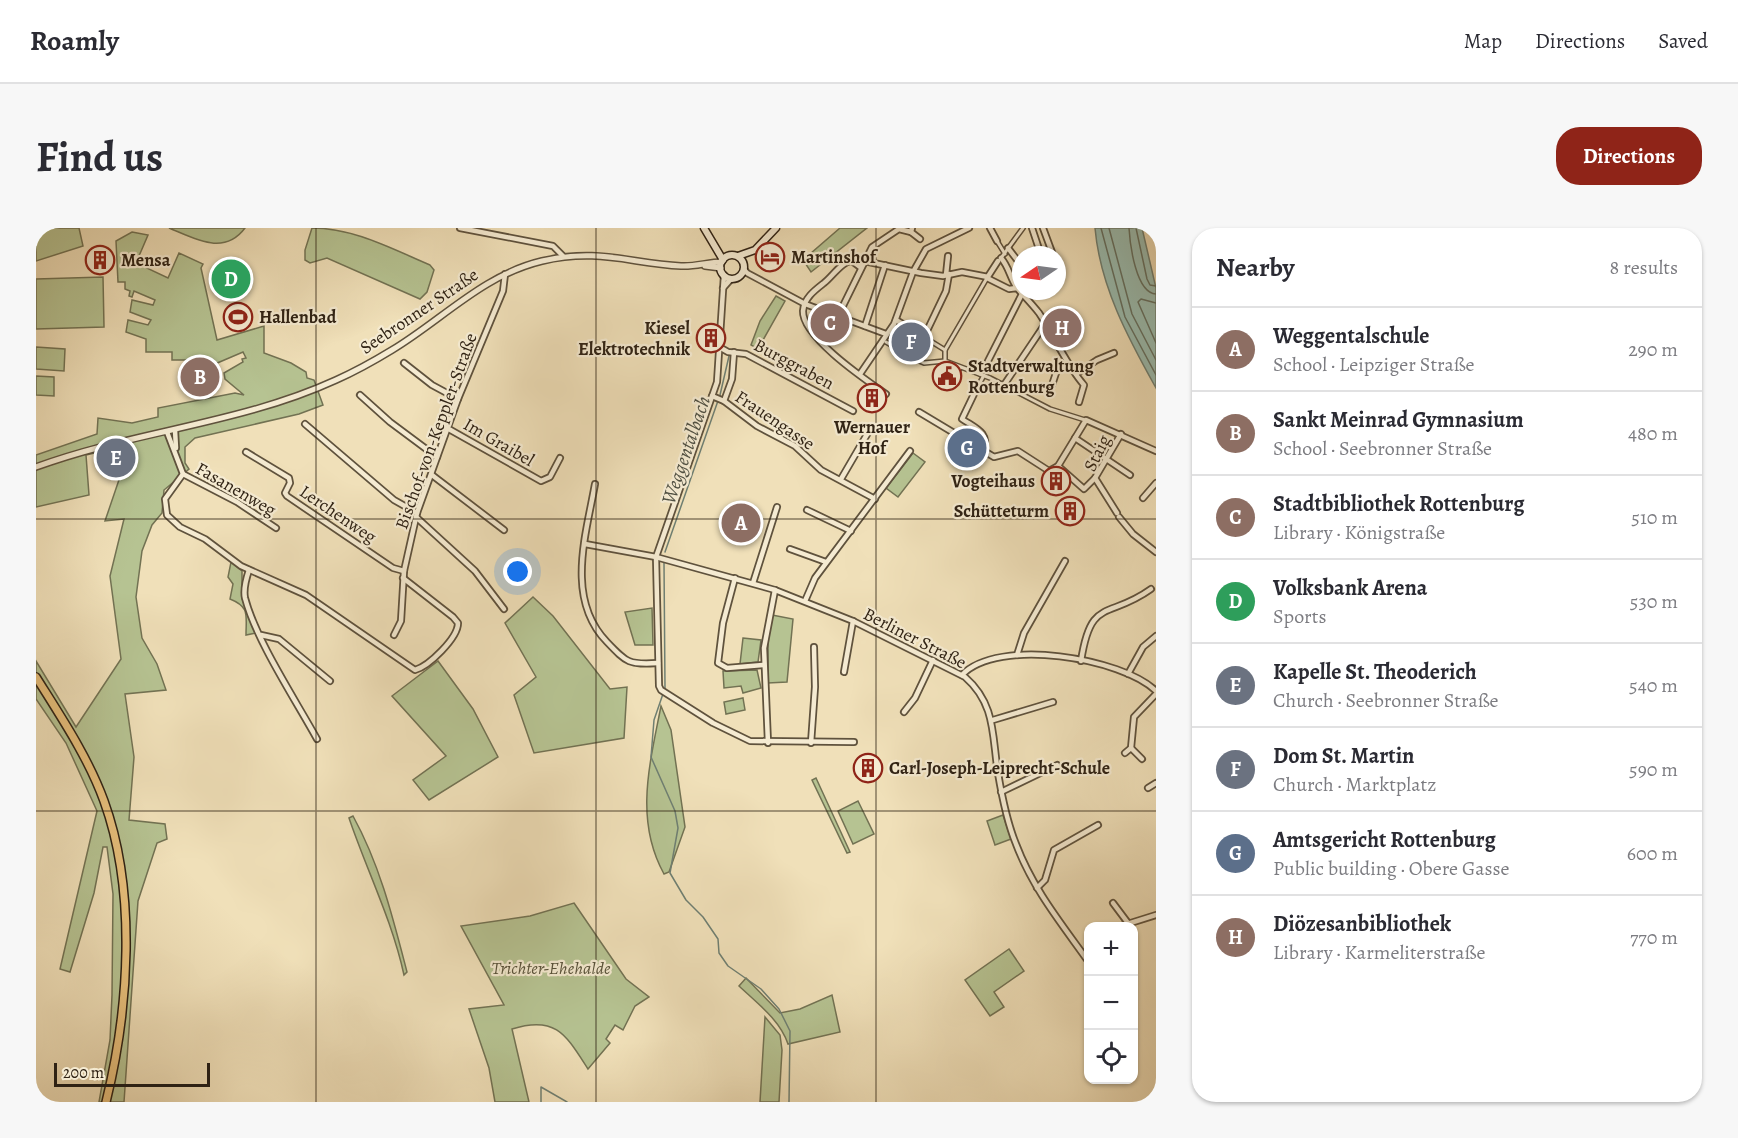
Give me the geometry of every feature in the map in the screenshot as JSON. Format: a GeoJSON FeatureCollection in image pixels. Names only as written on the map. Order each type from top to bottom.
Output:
{"type":"FeatureCollection","features":[{"type":"Feature","properties":{"kind":"main road"},"geometry":{"type":"LineString","coordinates":[[704,228],[731,279],[744,272],[740,259]]}},
{"type":"Feature","properties":{"kind":"main road"},"geometry":{"type":"LineString","coordinates":[[723,264],[748,254],[776,228]]}},
{"type":"Feature","properties":{"kind":"main road"},"geometry":{"type":"LineString","coordinates":[[36,677],[84,758],[104,799],[121,870],[124,927],[122,1009],[118,1045],[106,1102]]}},
{"type":"Feature","properties":{"kind":"street"},"geometry":{"type":"LineString","coordinates":[[460,228],[553,246],[563,256]]}},
{"type":"Feature","properties":{"kind":"street"},"geometry":{"type":"LineString","coordinates":[[860,374],[896,320],[913,272],[926,249],[968,228]]}},
{"type":"Feature","properties":{"kind":"street"},"geometry":{"type":"LineString","coordinates":[[990,228],[1012,272]]}},
{"type":"Feature","properties":{"kind":"street"},"geometry":{"type":"LineString","coordinates":[[945,361],[943,349],[1003,254],[1023,228]]}},
{"type":"Feature","properties":{"kind":"street"},"geometry":{"type":"LineString","coordinates":[[1032,228],[1038,246]]}},
{"type":"Feature","properties":{"kind":"street"},"geometry":{"type":"LineString","coordinates":[[1043,228],[1050,246]]}},
{"type":"Feature","properties":{"kind":"street"},"geometry":{"type":"LineString","coordinates":[[838,316],[860,267],[875,243],[899,229],[912,230],[926,249]]}},
{"type":"Feature","properties":{"kind":"street"},"geometry":{"type":"LineString","coordinates":[[1003,254],[1012,260]]}},
{"type":"Feature","properties":{"kind":"street","name":"Seebronner Straße"},"geometry":{"type":"LineString","coordinates":[[36,467],[240,413],[337,380],[392,350],[480,287],[505,274],[563,256],[609,255],[678,266],[723,264]]}},
{"type":"Feature","properties":{"kind":"street"},"geometry":{"type":"LineString","coordinates":[[924,337],[946,291],[948,256]]}},
{"type":"Feature","properties":{"kind":"street"},"geometry":{"type":"LineString","coordinates":[[860,267],[848,260],[833,276],[814,289],[805,304],[804,317],[814,337],[886,394]]}},
{"type":"Feature","properties":{"kind":"street"},"geometry":{"type":"LineString","coordinates":[[864,261],[913,272],[947,275],[966,272],[988,278],[1009,289],[1012,288]]}},
{"type":"Feature","properties":{"kind":"street"},"geometry":{"type":"LineString","coordinates":[[723,264],[721,348],[714,397],[656,557],[659,686],[666,693],[733,734],[750,741],[768,743],[854,742]]}},
{"type":"Feature","properties":{"kind":"street"},"geometry":{"type":"LineString","coordinates":[[865,326],[885,265]]}},
{"type":"Feature","properties":{"kind":"street"},"geometry":{"type":"LineString","coordinates":[[744,272],[805,304],[865,326],[920,361],[945,361],[982,375],[1050,409],[1086,420],[1156,451]]}},
{"type":"Feature","properties":{"kind":"street","name":"Bischof-von-Keppler-Straße"},"geometry":{"type":"LineString","coordinates":[[394,634],[401,621],[403,578],[416,515],[458,399],[503,291],[505,274]]}},
{"type":"Feature","properties":{"kind":"street"},"geometry":{"type":"LineString","coordinates":[[722,290],[731,279]]}},
{"type":"Feature","properties":{"kind":"street"},"geometry":{"type":"LineString","coordinates":[[984,451],[987,440],[985,434],[962,419],[987,361],[1019,300]]}},
{"type":"Feature","properties":{"kind":"street"},"geometry":{"type":"LineString","coordinates":[[1027,300],[1045,324],[1066,362],[1084,385],[1079,402]]}},
{"type":"Feature","properties":{"kind":"street"},"geometry":{"type":"LineString","coordinates":[[896,320],[943,349]]}},
{"type":"Feature","properties":{"kind":"street"},"geometry":{"type":"LineString","coordinates":[[1004,385],[1045,324]]}},
{"type":"Feature","properties":{"kind":"street","name":"Burggraben"},"geometry":{"type":"LineString","coordinates":[[721,348],[742,352],[853,411]]}},
{"type":"Feature","properties":{"kind":"street"},"geometry":{"type":"LineString","coordinates":[[723,401],[732,379],[734,352]]}},
{"type":"Feature","properties":{"kind":"street"},"geometry":{"type":"LineString","coordinates":[[1077,376],[1097,360],[1114,353]]}},
{"type":"Feature","properties":{"kind":"street"},"geometry":{"type":"LineString","coordinates":[[1052,385],[1058,367],[1066,362]]}},
{"type":"Feature","properties":{"kind":"street"},"geometry":{"type":"LineString","coordinates":[[404,363],[432,385],[458,399]]}},
{"type":"Feature","properties":{"kind":"street"},"geometry":{"type":"LineString","coordinates":[[954,379],[960,368]]}},
{"type":"Feature","properties":{"kind":"street"},"geometry":{"type":"LineString","coordinates":[[360,395],[390,422],[437,457]]}},
{"type":"Feature","properties":{"kind":"street","name":"Frauengasse"},"geometry":{"type":"LineString","coordinates":[[714,397],[757,426],[795,446],[821,470],[875,499]]}},
{"type":"Feature","properties":{"kind":"street"},"geometry":{"type":"LineString","coordinates":[[919,412],[994,457],[1014,450],[1018,451],[1046,470],[1056,469],[1083,489],[1095,478]]}},
{"type":"Feature","properties":{"kind":"street"},"geometry":{"type":"LineString","coordinates":[[1056,469],[1086,420]]}},
{"type":"Feature","properties":{"kind":"street"},"geometry":{"type":"LineString","coordinates":[[305,424],[394,500],[416,515],[475,571],[504,609]]}},
{"type":"Feature","properties":{"kind":"street","name":"Im Graibel"},"geometry":{"type":"LineString","coordinates":[[447,428],[541,481],[550,477],[560,458]]}},
{"type":"Feature","properties":{"kind":"street"},"geometry":{"type":"LineString","coordinates":[[175,430],[175,450]]}},
{"type":"Feature","properties":{"kind":"street"},"geometry":{"type":"LineString","coordinates":[[841,479],[869,431]]}},
{"type":"Feature","properties":{"kind":"street"},"geometry":{"type":"LineString","coordinates":[[167,432],[183,474],[166,493],[167,515],[180,527],[205,539],[249,570],[306,595],[415,670],[424,666],[455,634],[458,623],[403,578]]}},
{"type":"Feature","properties":{"kind":"street","name":"Staig"},"geometry":{"type":"LineString","coordinates":[[1121,434],[1108,460],[1095,478],[1123,522],[1156,552]]}},
{"type":"Feature","properties":{"kind":"street"},"geometry":{"type":"LineString","coordinates":[[1075,438],[1130,476]]}},
{"type":"Feature","properties":{"kind":"street"},"geometry":{"type":"LineString","coordinates":[[805,601],[813,581],[826,562],[910,451]]}},
{"type":"Feature","properties":{"kind":"street","name":"Lerchenweg"},"geometry":{"type":"LineString","coordinates":[[246,452],[289,478],[290,483],[285,493],[287,496],[393,568],[404,571]]}},
{"type":"Feature","properties":{"kind":"street","name":"Fasanenweg"},"geometry":{"type":"LineString","coordinates":[[183,474],[237,502],[276,528]]}},
{"type":"Feature","properties":{"kind":"street"},"geometry":{"type":"LineString","coordinates":[[432,475],[504,530]]}},
{"type":"Feature","properties":{"kind":"street"},"geometry":{"type":"LineString","coordinates":[[1143,498],[1156,483]]}},
{"type":"Feature","properties":{"kind":"street"},"geometry":{"type":"LineString","coordinates":[[595,484],[585,544],[582,586],[589,612],[598,632],[628,663],[658,663]]}},
{"type":"Feature","properties":{"kind":"street"},"geometry":{"type":"LineString","coordinates":[[753,583],[777,507]]}},
{"type":"Feature","properties":{"kind":"street"},"geometry":{"type":"LineString","coordinates":[[807,510],[851,531]]}},
{"type":"Feature","properties":{"kind":"street","name":"Berliner Straße"},"geometry":{"type":"LineString","coordinates":[[585,544],[656,557],[775,590],[853,621],[962,675],[979,690],[993,720],[1001,792],[1016,845],[1037,888],[1084,953]]}},
{"type":"Feature","properties":{"kind":"street"},"geometry":{"type":"LineString","coordinates":[[790,549],[826,562]]}},
{"type":"Feature","properties":{"kind":"street"},"geometry":{"type":"LineString","coordinates":[[1017,655],[1024,633],[1065,561]]}},
{"type":"Feature","properties":{"kind":"street"},"geometry":{"type":"LineString","coordinates":[[249,570],[245,597],[261,635],[316,739]]}},
{"type":"Feature","properties":{"kind":"street"},"geometry":{"type":"LineString","coordinates":[[735,578],[723,623],[718,663],[727,668],[764,666]]}},
{"type":"Feature","properties":{"kind":"street"},"geometry":{"type":"LineString","coordinates":[[1081,661],[1085,636],[1096,616],[1135,600],[1151,589]]}},
{"type":"Feature","properties":{"kind":"street"},"geometry":{"type":"LineString","coordinates":[[768,743],[764,666],[765,637],[775,590]]}},
{"type":"Feature","properties":{"kind":"street"},"geometry":{"type":"LineString","coordinates":[[844,672],[853,621]]}},
{"type":"Feature","properties":{"kind":"street"},"geometry":{"type":"LineString","coordinates":[[261,635],[279,639],[330,681]]}},
{"type":"Feature","properties":{"kind":"street"},"geometry":{"type":"LineString","coordinates":[[1128,674],[1143,647],[1156,636]]}},
{"type":"Feature","properties":{"kind":"street"},"geometry":{"type":"LineString","coordinates":[[811,742],[815,687],[814,647]]}},
{"type":"Feature","properties":{"kind":"street"},"geometry":{"type":"LineString","coordinates":[[962,675],[984,662],[1017,655],[1081,661],[1128,674],[1144,681],[1156,692],[1134,717],[1131,748],[1125,753]]}},
{"type":"Feature","properties":{"kind":"street"},"geometry":{"type":"LineString","coordinates":[[904,712],[915,698],[933,660]]}},
{"type":"Feature","properties":{"kind":"street"},"geometry":{"type":"LineString","coordinates":[[993,720],[1053,702]]}},
{"type":"Feature","properties":{"kind":"street"},"geometry":{"type":"LineString","coordinates":[[1131,748],[1142,759]]}},
{"type":"Feature","properties":{"kind":"street"},"geometry":{"type":"LineString","coordinates":[[1001,792],[1058,765]]}},
{"type":"Feature","properties":{"kind":"street"},"geometry":{"type":"LineString","coordinates":[[1148,788],[1156,783]]}},
{"type":"Feature","properties":{"kind":"street"},"geometry":{"type":"LineString","coordinates":[[1037,888],[1045,880],[1054,850],[1098,825]]}},
{"type":"Feature","properties":{"kind":"street"},"geometry":{"type":"LineString","coordinates":[[1113,903],[1128,922],[1156,915]]}},
{"type":"Feature","properties":{"kind":"green space"},"geometry":{"type":"Polygon","coordinates":[[[36,228],[79,228],[83,246],[36,261],[36,228]]]}},
{"type":"Feature","properties":{"kind":"green space"},"geometry":{"type":"Polygon","coordinates":[[[169,228],[245,228],[228,241],[209,243],[169,228]]]}},
{"type":"Feature","properties":{"kind":"green space"},"geometry":{"type":"Polygon","coordinates":[[[312,228],[358,235],[430,265],[434,270],[427,292],[420,299],[327,258],[310,263],[305,260],[305,250],[312,228]]]}},
{"type":"Feature","properties":{"kind":"green space"},"geometry":{"type":"Polygon","coordinates":[[[840,228],[867,228],[811,272],[803,260],[840,228]]]}},
{"type":"Feature","properties":{"kind":"green space"},"geometry":{"type":"Polygon","coordinates":[[[132,232],[148,235],[136,263],[168,278],[179,253],[203,264],[201,268],[217,340],[264,326],[264,353],[291,363],[306,372],[307,378],[314,380],[323,405],[299,414],[195,438],[185,447],[185,463],[189,469],[164,490],[162,513],[152,525],[142,551],[136,597],[142,638],[157,664],[166,690],[125,694],[134,757],[129,820],[165,824],[167,839],[157,843],[138,901],[124,1102],[99,1102],[110,1040],[112,995],[113,894],[107,847],[103,847],[94,893],[70,972],[60,969],[97,811],[66,743],[36,699],[36,661],[76,727],[121,659],[110,576],[124,519],[105,521],[122,471],[135,458],[128,445],[86,455],[89,495],[36,507],[36,455],[97,434],[98,418],[132,423],[158,417],[158,408],[235,393],[244,395],[225,379],[224,373],[246,358],[243,352],[215,364],[217,369],[190,368],[191,360],[172,360],[172,352],[146,352],[146,339],[126,332],[128,320],[148,325],[151,320],[130,312],[132,300],[153,305],[155,300],[134,291],[132,297],[129,296],[130,291],[125,289],[125,282],[118,282],[116,241],[132,232]]]}},
{"type":"Feature","properties":{"kind":"green space"},"geometry":{"type":"Polygon","coordinates":[[[103,277],[104,327],[36,329],[36,279],[103,277]]]}},
{"type":"Feature","properties":{"kind":"green space"},"geometry":{"type":"Polygon","coordinates":[[[776,296],[785,301],[758,349],[751,345],[760,321],[776,296]]]}},
{"type":"Feature","properties":{"kind":"green space"},"geometry":{"type":"Polygon","coordinates":[[[36,347],[65,349],[64,371],[36,369],[36,347]]]}},
{"type":"Feature","properties":{"kind":"green space"},"geometry":{"type":"Polygon","coordinates":[[[36,376],[54,377],[54,396],[36,395],[36,376]]]}},
{"type":"Feature","properties":{"kind":"green space"},"geometry":{"type":"Polygon","coordinates":[[[913,453],[925,462],[898,497],[886,488],[913,453]]]}},
{"type":"Feature","properties":{"kind":"green space"},"geometry":{"type":"Polygon","coordinates":[[[231,562],[242,571],[242,598],[256,633],[246,635],[246,612],[241,605],[230,599],[233,584],[228,577],[231,562]]]}},
{"type":"Feature","properties":{"kind":"green space"},"geometry":{"type":"Polygon","coordinates":[[[533,597],[553,616],[610,689],[627,687],[624,738],[534,753],[514,695],[536,677],[505,623],[533,597]]]}},
{"type":"Feature","properties":{"kind":"green space"},"geometry":{"type":"Polygon","coordinates":[[[652,608],[653,645],[635,645],[625,612],[652,608]]]}},
{"type":"Feature","properties":{"kind":"green space"},"geometry":{"type":"Polygon","coordinates":[[[772,615],[793,619],[787,682],[768,683],[768,636],[772,615]]]}},
{"type":"Feature","properties":{"kind":"green space"},"geometry":{"type":"Polygon","coordinates":[[[743,638],[761,640],[758,662],[740,664],[743,638]]]}},
{"type":"Feature","properties":{"kind":"green space"},"geometry":{"type":"Polygon","coordinates":[[[438,661],[473,709],[498,757],[429,800],[413,780],[446,756],[392,696],[438,661]]]}},
{"type":"Feature","properties":{"kind":"green space"},"geometry":{"type":"Polygon","coordinates":[[[757,670],[761,688],[743,693],[741,686],[724,688],[723,671],[757,670]]]}},
{"type":"Feature","properties":{"kind":"green space"},"geometry":{"type":"Polygon","coordinates":[[[743,698],[745,710],[726,714],[724,702],[743,698]]]}},
{"type":"Feature","properties":{"kind":"green space"},"geometry":{"type":"Polygon","coordinates":[[[661,706],[671,730],[685,827],[669,872],[664,874],[649,833],[647,812],[649,770],[661,706]]]}},
{"type":"Feature","properties":{"kind":"green space"},"geometry":{"type":"Polygon","coordinates":[[[816,778],[850,852],[847,853],[812,780],[816,778]]]}},
{"type":"Feature","properties":{"kind":"green space"},"geometry":{"type":"Polygon","coordinates":[[[858,801],[874,834],[853,844],[838,811],[858,801]]]}},
{"type":"Feature","properties":{"kind":"green space"},"geometry":{"type":"Polygon","coordinates":[[[1003,815],[1011,839],[995,845],[987,821],[1003,815]]]}},
{"type":"Feature","properties":{"kind":"green space"},"geometry":{"type":"Polygon","coordinates":[[[353,816],[371,853],[385,892],[407,972],[404,975],[386,915],[349,818],[353,816]]]}},
{"type":"Feature","properties":{"kind":"green space","name":"Trichter-Ehehalde"},"geometry":{"type":"Polygon","coordinates":[[[574,903],[626,979],[649,997],[635,1006],[623,1030],[615,1025],[606,1039],[610,1043],[588,1069],[573,1046],[558,1031],[539,1025],[512,1029],[529,1102],[495,1102],[489,1068],[469,1009],[504,1005],[461,926],[530,916],[574,903]]]}},
{"type":"Feature","properties":{"kind":"green space"},"geometry":{"type":"Polygon","coordinates":[[[1009,949],[1024,971],[994,992],[1004,1007],[990,1016],[965,980],[1009,949]]]}},
{"type":"Feature","properties":{"kind":"green space"},"geometry":{"type":"Polygon","coordinates":[[[746,978],[780,1013],[800,1009],[832,995],[840,1032],[788,1044],[780,1027],[739,986],[746,978]]]}},
{"type":"Feature","properties":{"kind":"green space"},"geometry":{"type":"Polygon","coordinates":[[[765,1017],[780,1035],[782,1050],[779,1102],[760,1102],[765,1017]]]}},
{"type":"Feature","properties":{"kind":"water"},"geometry":{"type":"Polygon","coordinates":[[[1095,228],[1142,228],[1156,288],[1156,388],[1135,350],[1109,291],[1095,228]]]}},
{"type":"Feature","properties":{"kind":"waterway","name":"Weggentalbach"},"geometry":{"type":"LineString","coordinates":[[665,552],[720,395],[729,356]]}},
{"type":"Feature","properties":{"kind":"waterway","name":"Weggentalbach"},"geometry":{"type":"LineString","coordinates":[[664,563],[665,688],[654,720],[651,757],[675,811],[678,828],[670,873],[686,900],[703,917],[718,939],[719,953],[728,966],[761,989],[779,1009],[790,1031],[789,1102]]}},
{"type":"Feature","properties":{"kind":"waterway","name":"Weggentalbach"},"geometry":{"type":"LineString","coordinates":[[541,1102],[541,1087],[567,1102]]}},
{"type":"Feature","properties":{"kind":"place","name":"Martinshof"},"geometry":{"type":"Point","coordinates":[770,257]}},
{"type":"Feature","properties":{"kind":"place","name":"Mensa"},"geometry":{"type":"Point","coordinates":[100,260]}},
{"type":"Feature","properties":{"kind":"place","name":"Volksbank Arena"},"geometry":{"type":"Point","coordinates":[231,279]}},
{"type":"Feature","properties":{"kind":"place","name":"Hallenbad"},"geometry":{"type":"Point","coordinates":[238,317]}},
{"type":"Feature","properties":{"kind":"place","name":"Stadtbibliothek Rottenburg"},"geometry":{"type":"Point","coordinates":[830,323]}},
{"type":"Feature","properties":{"kind":"place","name":"Diözesanbibliothek"},"geometry":{"type":"Point","coordinates":[1062,328]}},
{"type":"Feature","properties":{"kind":"place","name":"Kiesel Elektrotechnik"},"geometry":{"type":"Point","coordinates":[711,338]}},
{"type":"Feature","properties":{"kind":"place","name":"Dom St. Martin"},"geometry":{"type":"Point","coordinates":[911,342]}},
{"type":"Feature","properties":{"kind":"place","name":"Stadtverwaltung Rottenburg"},"geometry":{"type":"Point","coordinates":[947,376]}},
{"type":"Feature","properties":{"kind":"place","name":"Sankt Meinrad Gymnasium"},"geometry":{"type":"Point","coordinates":[200,377]}},
{"type":"Feature","properties":{"kind":"place","name":"Wernauer Hof"},"geometry":{"type":"Point","coordinates":[872,398]}},
{"type":"Feature","properties":{"kind":"place","name":"Amtsgericht Rottenburg"},"geometry":{"type":"Point","coordinates":[967,448]}},
{"type":"Feature","properties":{"kind":"place","name":"Kapelle St. Theoderich"},"geometry":{"type":"Point","coordinates":[116,458]}},
{"type":"Feature","properties":{"kind":"place","name":"Vogteihaus"},"geometry":{"type":"Point","coordinates":[1056,481]}},
{"type":"Feature","properties":{"kind":"place","name":"Schütteturm"},"geometry":{"type":"Point","coordinates":[1070,511]}},
{"type":"Feature","properties":{"kind":"place","name":"Weggentalschule"},"geometry":{"type":"Point","coordinates":[741,523]}},
{"type":"Feature","properties":{"kind":"place","name":"Carl-Joseph-Leiprecht-Schule"},"geometry":{"type":"Point","coordinates":[868,768]}}]}
